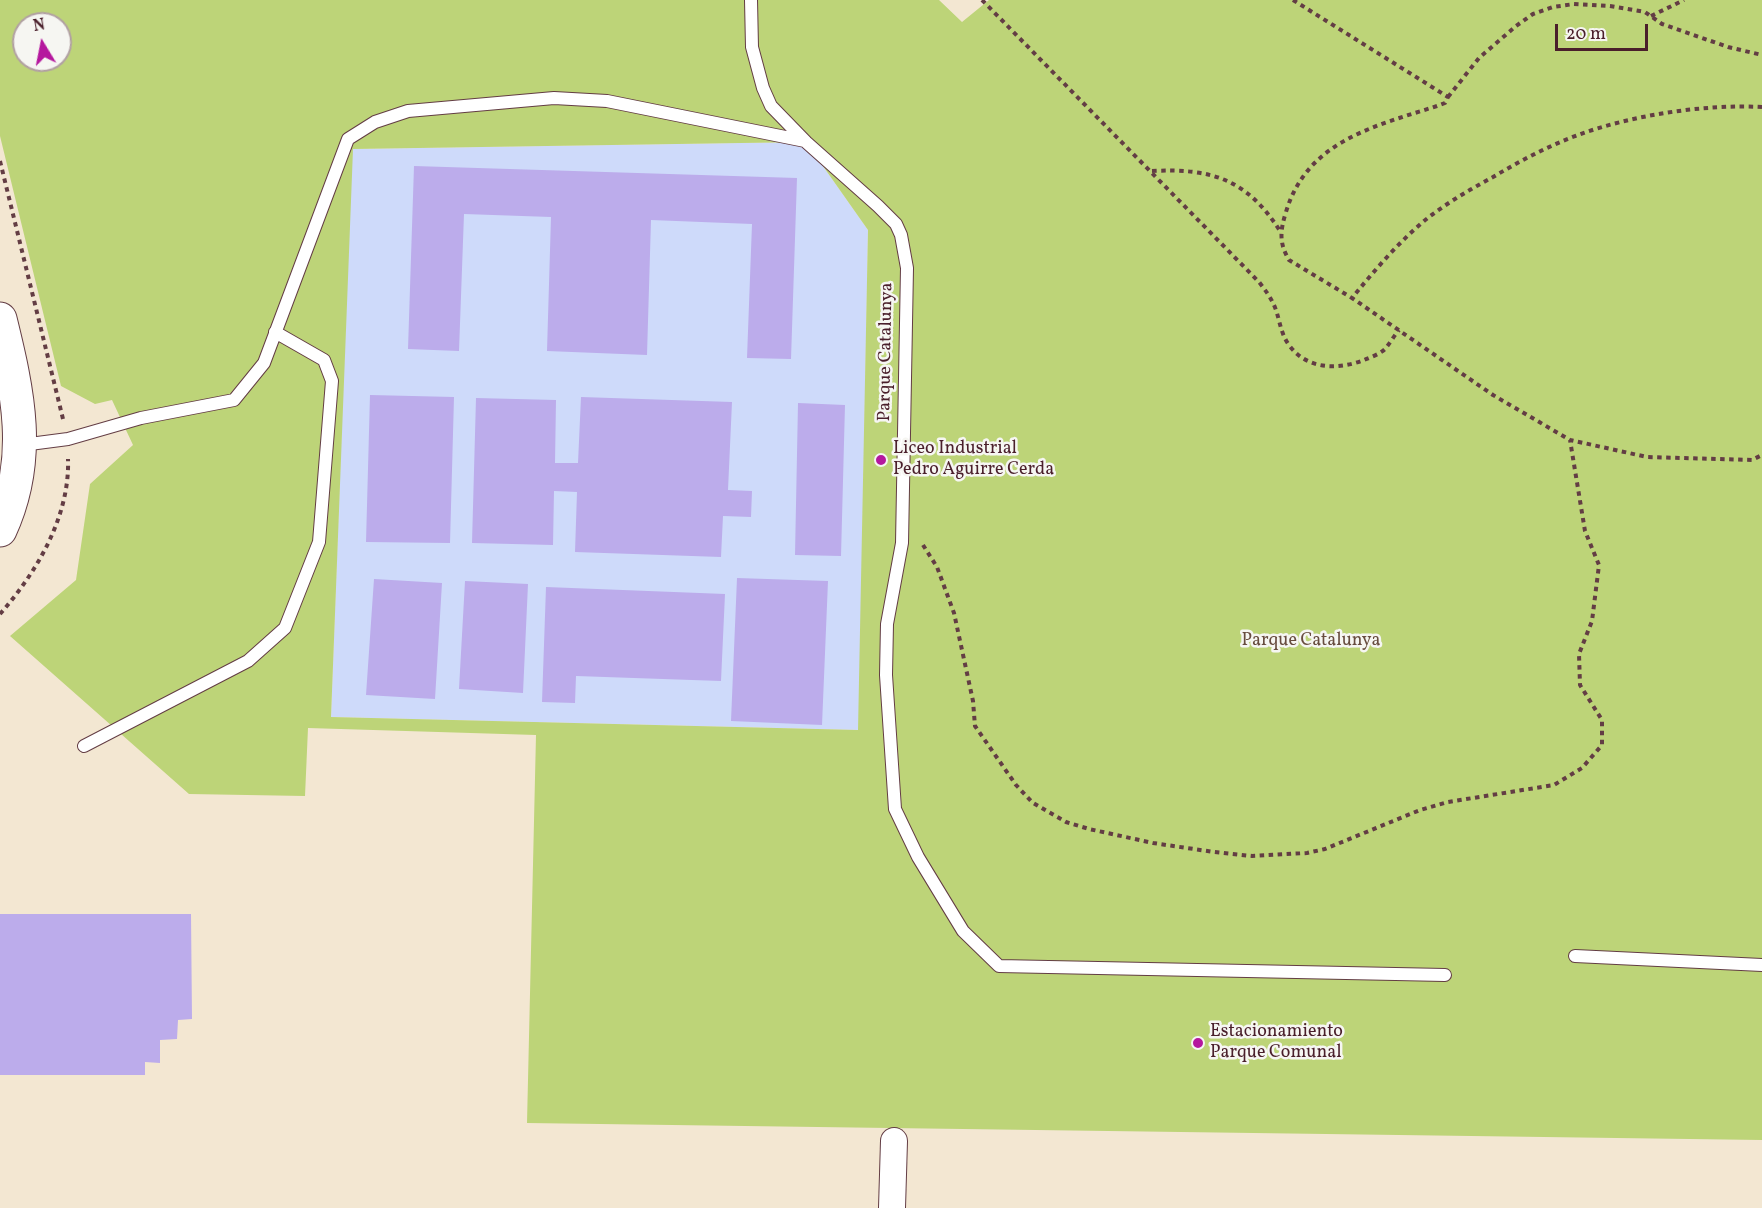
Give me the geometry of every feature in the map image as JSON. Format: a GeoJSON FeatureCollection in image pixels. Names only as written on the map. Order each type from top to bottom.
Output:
{"type":"FeatureCollection","features":[{"type":"Feature","properties":{"kind":"main road"},"geometry":{"type":"LineString","coordinates":[[0,319],[14,379],[20,445],[18,472],[1,525]]}},
{"type":"Feature","properties":{"kind":"street"},"geometry":{"type":"LineString","coordinates":[[891,1208],[894,1141]]}},
{"type":"Feature","properties":{"kind":"lane","name":"Parque Catalunya"},"geometry":{"type":"LineString","coordinates":[[751,0],[752,47],[763,88],[771,106],[806,142],[878,206],[896,224],[901,236],[907,268],[902,543],[887,624],[886,655],[895,809],[918,857],[963,931],[999,966],[1444,975]]}},
{"type":"Feature","properties":{"kind":"lane"},"geometry":{"type":"LineString","coordinates":[[20,445],[68,439],[141,418],[234,400],[264,363],[348,139],[375,122],[408,111],[554,98],[607,100],[806,142]]}},
{"type":"Feature","properties":{"kind":"lane"},"geometry":{"type":"LineString","coordinates":[[84,746],[248,661],[285,628],[320,542],[332,381],[324,360],[275,332]]}},
{"type":"Feature","properties":{"kind":"lane"},"geometry":{"type":"LineString","coordinates":[[1575,956],[1762,965]]}},
{"type":"Feature","properties":{"kind":"path"},"geometry":{"type":"LineString","coordinates":[[982,0],[1151,171],[1270,296],[1287,342],[1295,353],[1307,361],[1332,367],[1360,361],[1384,350],[1399,330]]}},
{"type":"Feature","properties":{"kind":"path"},"geometry":{"type":"LineString","coordinates":[[1293,0],[1448,97]]}},
{"type":"Feature","properties":{"kind":"path"},"geometry":{"type":"LineString","coordinates":[[1650,16],[1684,0]]}},
{"type":"Feature","properties":{"kind":"path"},"geometry":{"type":"LineString","coordinates":[[1280,232],[1291,197],[1299,182],[1305,172],[1324,153],[1377,125],[1445,103],[1479,58],[1499,38],[1533,14],[1574,4],[1594,4],[1629,9],[1645,12],[1662,24],[1728,47],[1762,55]]}},
{"type":"Feature","properties":{"kind":"path"},"geometry":{"type":"LineString","coordinates":[[1352,298],[1375,270],[1424,221],[1465,193],[1550,146],[1598,129],[1660,114],[1702,108],[1762,107]]}},
{"type":"Feature","properties":{"kind":"path"},"geometry":{"type":"LineString","coordinates":[[1151,171],[1195,172],[1230,181],[1261,204],[1280,232],[1283,250],[1289,260],[1352,298],[1493,395],[1570,440],[1647,457],[1752,460],[1762,456]]}},
{"type":"Feature","properties":{"kind":"path"},"geometry":{"type":"LineString","coordinates":[[902,543],[923,545],[937,567],[954,613],[973,701],[975,726],[1016,785],[1033,803],[1066,822],[1089,830],[1153,843],[1252,856],[1307,853],[1325,849],[1420,810],[1448,802],[1554,785],[1582,768],[1602,745],[1602,720],[1580,685],[1579,654],[1592,621],[1599,565],[1585,531],[1570,440]]}},
{"type":"Feature","properties":{"kind":"shaded area"},"geometry":{"type":"Polygon","coordinates":[[[806,142],[868,230],[859,730],[331,717],[352,149],[806,142]]]}},
{"type":"Feature","properties":{"kind":"green space","name":"Parque Catalunya"},"geometry":{"type":"Polygon","coordinates":[[[0,0],[939,0],[962,22],[989,0],[1762,0],[1762,1140],[527,1123],[536,735],[308,728],[305,796],[189,794],[10,636],[76,580],[90,484],[133,445],[112,400],[95,404],[61,386],[0,136],[0,0]],[[806,142],[353,149],[331,717],[858,730],[868,230],[806,142]]]}},
{"type":"Feature","properties":{"kind":"building"},"geometry":{"type":"Polygon","coordinates":[[[414,166],[797,178],[791,359],[747,358],[752,224],[651,220],[647,355],[547,351],[551,217],[464,214],[459,351],[408,349],[414,166]]]}},
{"type":"Feature","properties":{"kind":"building"},"geometry":{"type":"Polygon","coordinates":[[[370,395],[454,397],[450,543],[366,542],[370,395]]]}},
{"type":"Feature","properties":{"kind":"building"},"geometry":{"type":"Polygon","coordinates":[[[581,397],[732,402],[728,490],[752,491],[751,517],[723,516],[721,557],[575,552],[577,492],[554,491],[553,545],[472,543],[476,398],[556,400],[555,463],[578,463],[581,397]]]}},
{"type":"Feature","properties":{"kind":"building"},"geometry":{"type":"Polygon","coordinates":[[[798,403],[845,405],[841,556],[795,555],[798,403]]]}},
{"type":"Feature","properties":{"kind":"building"},"geometry":{"type":"Polygon","coordinates":[[[737,578],[828,581],[822,725],[731,721],[737,578]]]}},
{"type":"Feature","properties":{"kind":"building"},"geometry":{"type":"Polygon","coordinates":[[[374,579],[442,583],[435,699],[366,695],[374,579]]]}},
{"type":"Feature","properties":{"kind":"building"},"geometry":{"type":"Polygon","coordinates":[[[465,581],[528,584],[523,693],[459,689],[465,581]]]}},
{"type":"Feature","properties":{"kind":"building"},"geometry":{"type":"Polygon","coordinates":[[[546,587],[725,594],[721,681],[576,676],[575,703],[542,702],[546,587]]]}},
{"type":"Feature","properties":{"kind":"building"},"geometry":{"type":"Polygon","coordinates":[[[0,914],[191,914],[192,1019],[178,1020],[177,1039],[160,1040],[160,1063],[145,1062],[145,1075],[0,1075],[0,914]]]}},
{"type":"Feature","properties":{"kind":"place","name":"Liceo Industrial Pedro Aguirre Cerda"},"geometry":{"type":"Point","coordinates":[881,460]}},
{"type":"Feature","properties":{"kind":"place","name":"Estacionamiento Parque Comunal"},"geometry":{"type":"Point","coordinates":[1198,1043]}}]}
